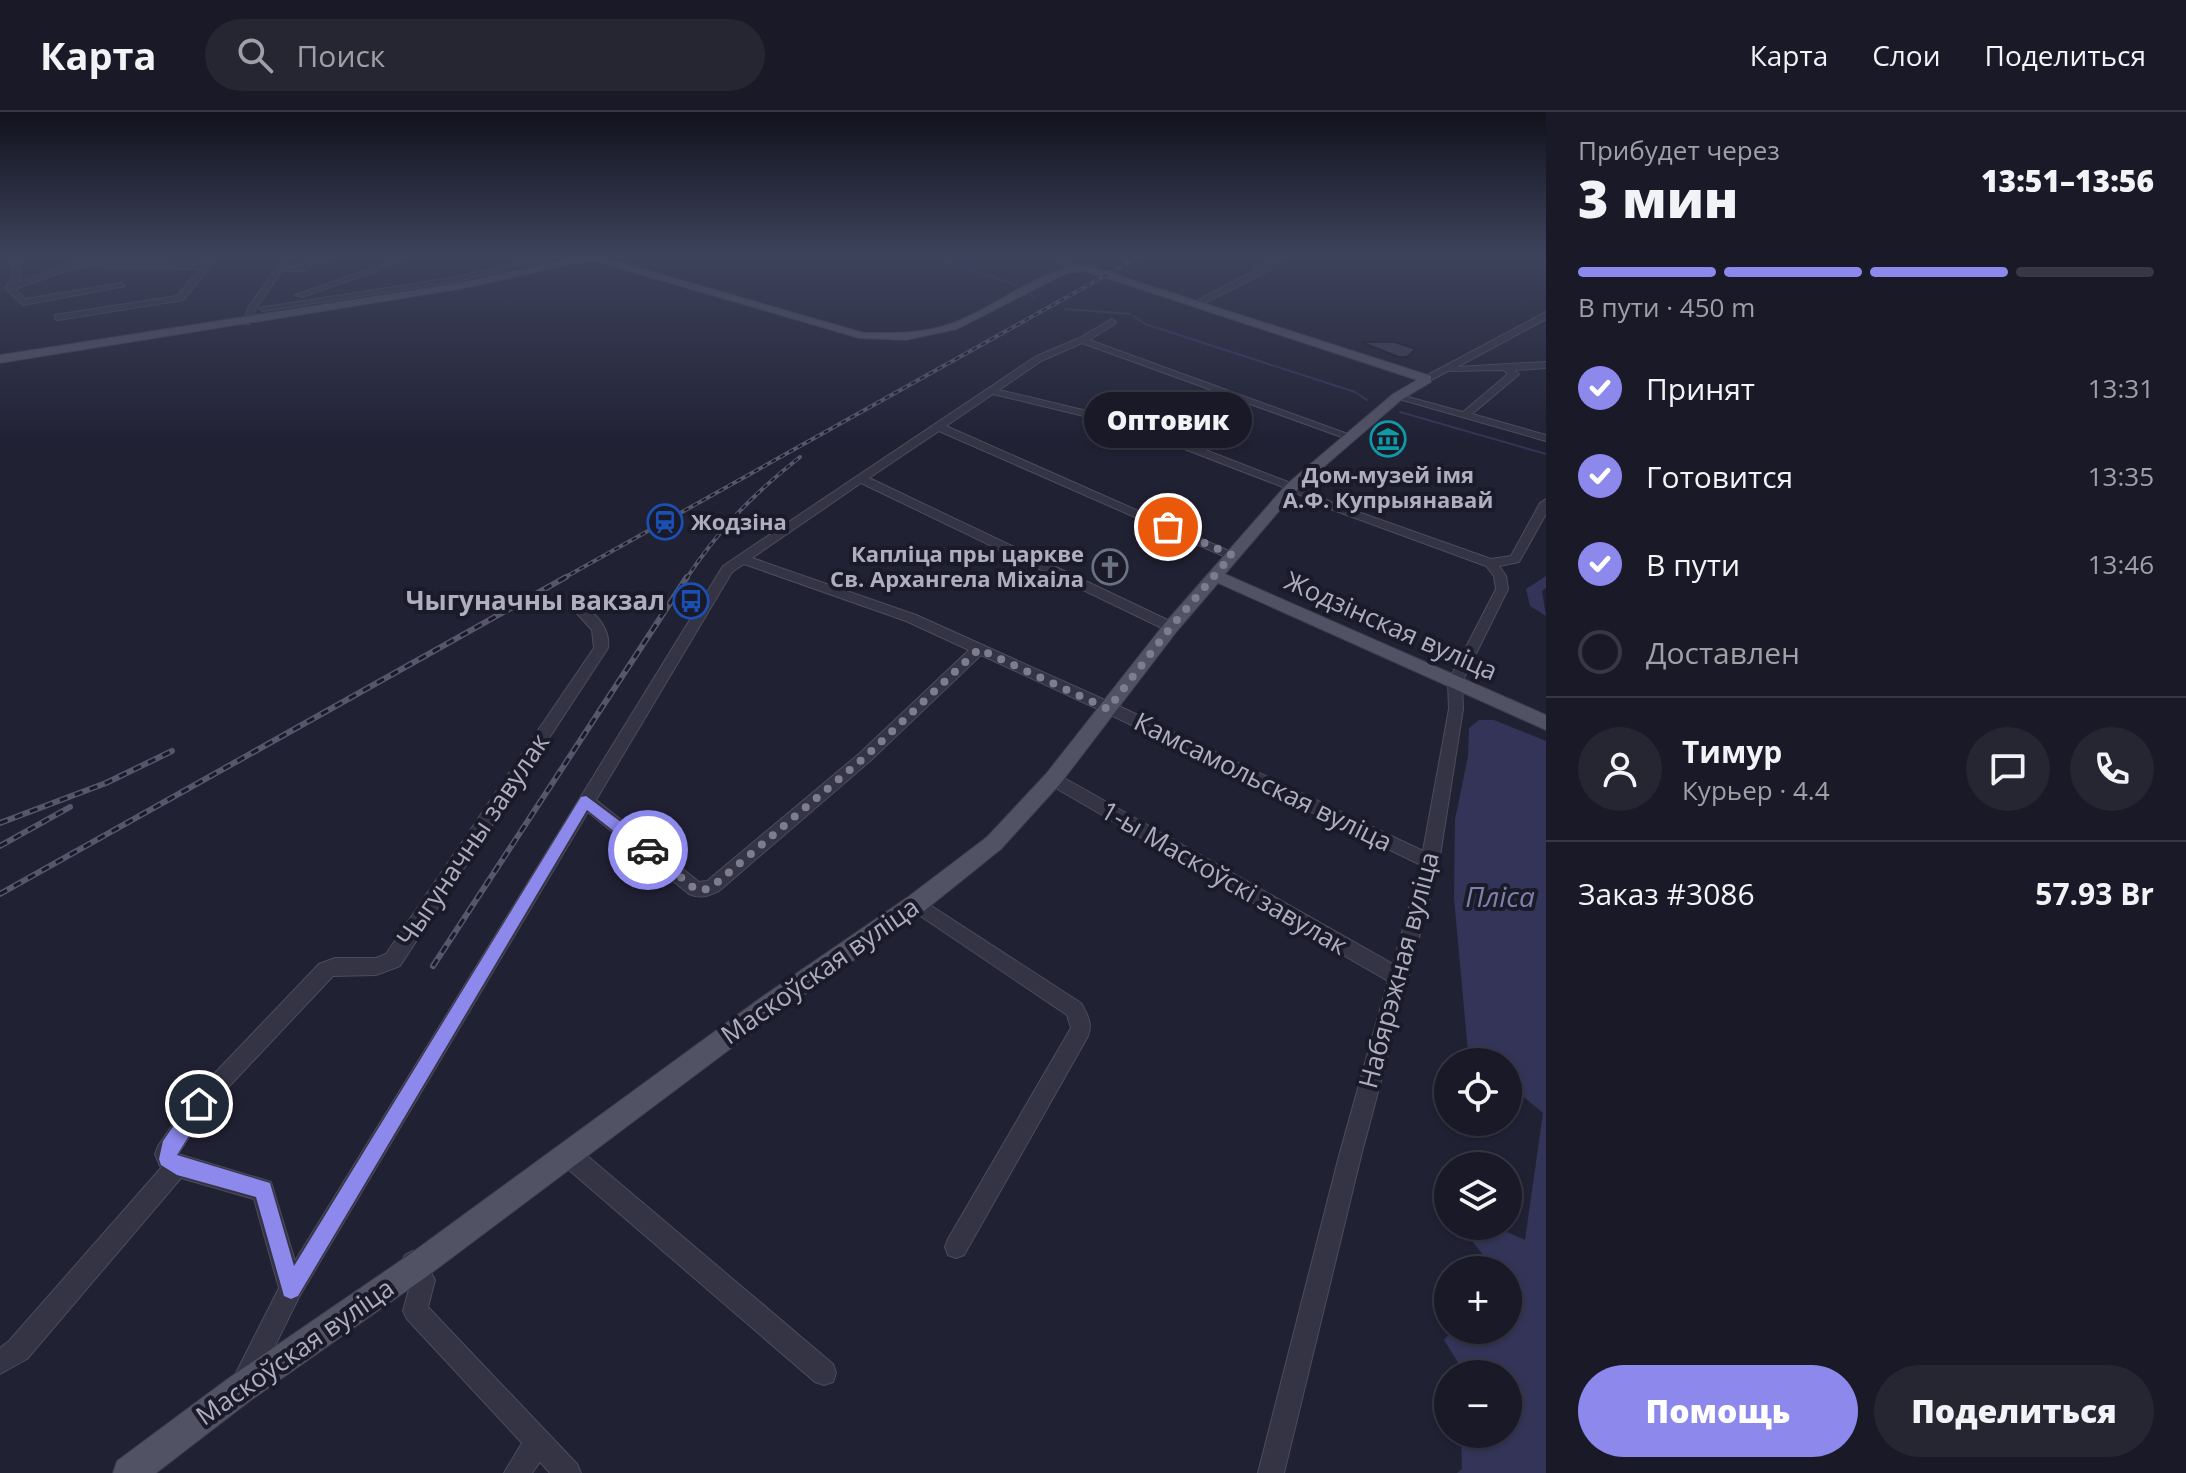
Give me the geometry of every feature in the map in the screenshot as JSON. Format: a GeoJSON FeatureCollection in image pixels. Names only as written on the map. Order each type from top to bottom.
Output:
{"type":"FeatureCollection","features":[{"type":"Feature","properties":{"kind":"main road"},"geometry":{"type":"LineString","coordinates":[[0,360],[235,318]]}},
{"type":"Feature","properties":{"kind":"main road"},"geometry":{"type":"LineString","coordinates":[[0,360],[226,323],[242,318]]}},
{"type":"Feature","properties":{"kind":"main road"},"geometry":{"type":"LineString","coordinates":[[801,318],[863,336],[886,339],[953,327],[971,318]]}},
{"type":"Feature","properties":{"kind":"main road"},"geometry":{"type":"LineString","coordinates":[[1241,318],[1427,379]]}},
{"type":"Feature","properties":{"kind":"main road","name":"Маскоўская вуліца"},"geometry":{"type":"LineString","coordinates":[[129,1473],[413,1263],[571,1152],[770,1005],[916,904],[994,843],[1053,779],[1171,627],[1292,487],[1397,397],[1427,379]]}},
{"type":"Feature","properties":{"kind":"main road","name":"Жодзінская вуліца"},"geometry":{"type":"LineString","coordinates":[[1215,576],[1546,723]]}},
{"type":"Feature","properties":{"kind":"street"},"geometry":{"type":"LineString","coordinates":[[1427,379],[1541,318]]}},
{"type":"Feature","properties":{"kind":"street"},"geometry":{"type":"LineString","coordinates":[[240,1389],[291,1289],[727,569],[1038,359],[1082,340],[1112,322]]}},
{"type":"Feature","properties":{"kind":"street"},"geometry":{"type":"LineString","coordinates":[[1082,340],[1351,437]]}},
{"type":"Feature","properties":{"kind":"street"},"geometry":{"type":"LineString","coordinates":[[1482,349],[1508,363],[1531,366]]}},
{"type":"Feature","properties":{"kind":"street"},"geometry":{"type":"LineString","coordinates":[[1445,370],[1546,365]]}},
{"type":"Feature","properties":{"kind":"street"},"geometry":{"type":"LineString","coordinates":[[1464,416],[1514,374],[1505,367]]}},
{"type":"Feature","properties":{"kind":"street"},"geometry":{"type":"LineString","coordinates":[[992,391],[1129,424],[1292,487],[1329,505],[1490,563],[1515,559],[1546,503]]}},
{"type":"Feature","properties":{"kind":"street"},"geometry":{"type":"LineString","coordinates":[[1397,397],[1546,438]]}},
{"type":"Feature","properties":{"kind":"street"},"geometry":{"type":"LineString","coordinates":[[939,427],[1232,555]]}},
{"type":"Feature","properties":{"kind":"street"},"geometry":{"type":"LineString","coordinates":[[861,479],[1171,627]]}},
{"type":"Feature","properties":{"kind":"street","name":"Камсамольская вуліца"},"geometry":{"type":"LineString","coordinates":[[740,558],[911,618],[1430,862]]}},
{"type":"Feature","properties":{"kind":"street","name":"Набярэжная вуліца"},"geometry":{"type":"LineString","coordinates":[[1271,1473],[1397,976],[1430,862],[1456,709],[1455,682],[1502,589],[1500,576],[1490,563]]}},
{"type":"Feature","properties":{"kind":"street","name":"Чыгуначны завулак"},"geometry":{"type":"LineString","coordinates":[[177,1166],[167,1159],[166,1154],[199,1104],[326,970],[346,963],[383,967],[393,960],[601,648],[601,632],[576,604]]}},
{"type":"Feature","properties":{"kind":"street"},"geometry":{"type":"LineString","coordinates":[[586,801],[695,889],[704,890],[713,886],[865,757],[979,649]]}},
{"type":"Feature","properties":{"kind":"street","name":"1-ы Маскоўскі завулак"},"geometry":{"type":"LineString","coordinates":[[1053,779],[1397,976]]}},
{"type":"Feature","properties":{"kind":"street"},"geometry":{"type":"LineString","coordinates":[[916,904],[1074,1009],[1080,1019],[1081,1029],[956,1247]]}},
{"type":"Feature","properties":{"kind":"street"},"geometry":{"type":"LineString","coordinates":[[571,1152],[577,1162],[824,1373]]}},
{"type":"Feature","properties":{"kind":"street"},"geometry":{"type":"LineString","coordinates":[[0,1362],[18,1350],[177,1166],[263,1190],[291,1289]]}},
{"type":"Feature","properties":{"kind":"street"},"geometry":{"type":"LineString","coordinates":[[413,1263],[423,1280],[415,1311],[568,1473]]}},
{"type":"Feature","properties":{"kind":"street"},"geometry":{"type":"LineString","coordinates":[[517,1473],[537,1443]]}},
{"type":"Feature","properties":{"kind":"water","name":"Пліса"},"geometry":{"type":"Polygon","coordinates":[[[1479,720],[1494,720],[1546,741],[1546,1473],[1457,1473],[1462,1469],[1461,1448],[1522,1448],[1522,1360],[1456,1360],[1446,1344],[1522,1344],[1522,1256],[1484,1256],[1471,1240],[1525,1240],[1543,1113],[1522,1096],[1522,1048],[1468,1048],[1454,898],[1455,820],[1468,756],[1469,728],[1479,720]]]}},
{"type":"Feature","properties":{"kind":"building"},"geometry":{"type":"Polygon","coordinates":[[[1361,342],[1395,342],[1416,349],[1407,357],[1398,357],[1361,342]]]}},
{"type":"Feature","properties":{"kind":"waterway"},"geometry":{"type":"LineString","coordinates":[[1136,318],[1145,324],[1355,392],[1367,400]]}},
{"type":"Feature","properties":{"kind":"waterway"},"geometry":{"type":"LineString","coordinates":[[1400,412],[1546,454]]}},
{"type":"Feature","properties":{"kind":"waterway","name":"Пліса"},"geometry":{"type":"LineString","coordinates":[[1546,581],[1534,589],[1536,602],[1546,611]]}},
{"type":"Feature","properties":{"kind":"railway"},"geometry":{"type":"LineString","coordinates":[[562,579],[1030,318]]}},
{"type":"Feature","properties":{"kind":"railway"},"geometry":{"type":"LineString","coordinates":[[686,579],[738,513],[800,457]]}},
{"type":"Feature","properties":{"kind":"railway"},"geometry":{"type":"LineString","coordinates":[[0,894],[566,577]]}},
{"type":"Feature","properties":{"kind":"railway"},"geometry":{"type":"LineString","coordinates":[[433,966],[687,577]]}},
{"type":"Feature","properties":{"kind":"railway"},"geometry":{"type":"LineString","coordinates":[[0,823],[106,783],[172,751]]}},
{"type":"Feature","properties":{"kind":"railway"},"geometry":{"type":"LineString","coordinates":[[0,846],[70,807]]}},
{"type":"Feature","properties":{"kind":"way so far"},"geometry":{"type":"LineString","coordinates":[[648,850],[695,889],[704,890],[713,886],[865,757],[979,649],[1108,709],[1232,555],[1168,527]]}},
{"type":"Feature","properties":{"kind":"place","name":"Дом-музей імя А.Ф. Купрыянавай"},"geometry":{"type":"Point","coordinates":[1388,439]}},
{"type":"Feature","properties":{"kind":"place","name":"Жодзіна"},"geometry":{"type":"Point","coordinates":[665,522]}},
{"type":"Feature","properties":{"kind":"place","name":"Оптовик"},"geometry":{"type":"Point","coordinates":[1168,527]}},
{"type":"Feature","properties":{"kind":"place","name":"Капліца пры царкве Св. Архангела Міхаіла"},"geometry":{"type":"Point","coordinates":[1110,567]}},
{"type":"Feature","properties":{"kind":"place","name":"Чыгуначны вакзал"},"geometry":{"type":"Point","coordinates":[691,601]}},
{"type":"Feature","properties":{"kind":"route"},"geometry":{"type":"LineString","coordinates":[[199,1104],[169,1147],[167,1159],[177,1166],[263,1190],[291,1289],[586,801],[648,850]]}}]}
